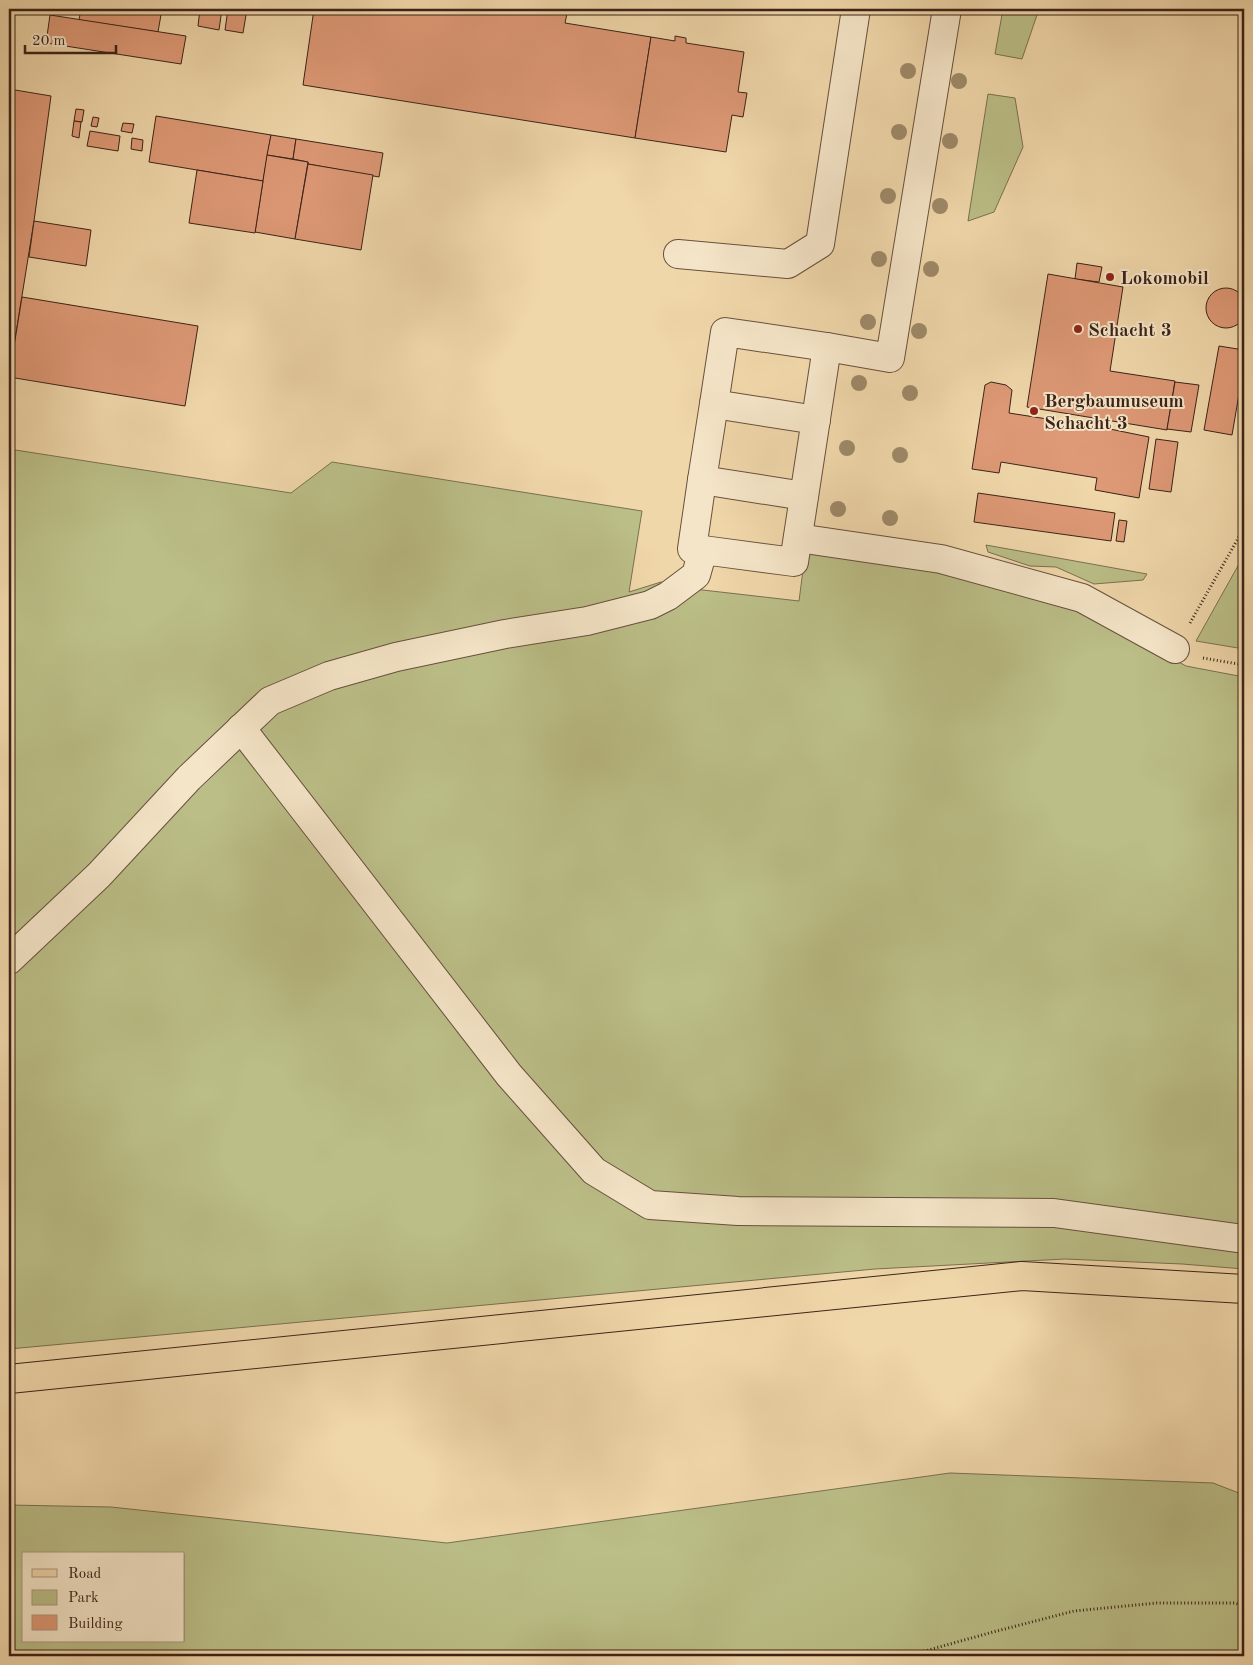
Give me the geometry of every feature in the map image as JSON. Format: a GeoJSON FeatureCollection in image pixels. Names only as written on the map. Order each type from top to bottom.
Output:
{"type":"FeatureCollection","features":[{"type":"Feature","properties":{"kind":"main road"},"geometry":{"type":"LineString","coordinates":[[9,1379],[1022,1276],[1244,1289]]}},
{"type":"Feature","properties":{"kind":"lane"},"geometry":{"type":"LineString","coordinates":[[678,254],[788,264],[820,244],[856,9]]}},
{"type":"Feature","properties":{"kind":"lane"},"geometry":{"type":"LineString","coordinates":[[827,347],[794,562],[692,549],[725,332],[827,347],[890,358],[947,9]]}},
{"type":"Feature","properties":{"kind":"lane"},"geometry":{"type":"LineString","coordinates":[[714,404],[816,420]]}},
{"type":"Feature","properties":{"kind":"lane"},"geometry":{"type":"LineString","coordinates":[[702,480],[804,496]]}},
{"type":"Feature","properties":{"kind":"lane"},"geometry":{"type":"LineString","coordinates":[[798,538],[942,559],[1082,598],[1186,653]]}},
{"type":"Feature","properties":{"kind":"lane"},"geometry":{"type":"LineString","coordinates":[[9,960],[99,875],[189,778],[270,701],[329,676],[396,657],[505,634],[587,621],[650,605],[668,596],[696,575],[703,550]]}},
{"type":"Feature","properties":{"kind":"lane"},"geometry":{"type":"LineString","coordinates":[[241,728],[508,1074],[594,1171],[650,1205],[738,1211],[1054,1213],[1244,1239]]}},
{"type":"Feature","properties":{"kind":"path"},"geometry":{"type":"LineString","coordinates":[[1244,528],[1186,653],[1244,665]]}},
{"type":"Feature","properties":{"kind":"path"},"geometry":{"type":"LineString","coordinates":[[907,1656],[1074,1611],[1157,1604],[1235,1603],[1244,1606]]}},
{"type":"Feature","properties":{"kind":"green space"},"geometry":{"type":"Polygon","coordinates":[[[1003,9],[1039,9],[1022,59],[995,54],[1003,9]]]}},
{"type":"Feature","properties":{"kind":"green space"},"geometry":{"type":"Polygon","coordinates":[[[988,94],[1015,98],[1023,147],[994,212],[968,221],[988,94]]]}},
{"type":"Feature","properties":{"kind":"green space"},"geometry":{"type":"Polygon","coordinates":[[[9,449],[291,493],[332,462],[642,511],[629,592],[661,582],[694,589],[799,601],[806,547],[935,571],[1077,607],[1186,666],[1244,677],[1244,1269],[1182,1264],[1065,1259],[875,1269],[9,1349],[9,449]]]}},
{"type":"Feature","properties":{"kind":"green space"},"geometry":{"type":"Polygon","coordinates":[[[986,545],[1147,574],[1143,580],[1094,584],[1056,567],[1030,566],[988,552],[986,545]]]}},
{"type":"Feature","properties":{"kind":"green space"},"geometry":{"type":"Polygon","coordinates":[[[1244,555],[1244,649],[1196,641],[1244,555]]]}},
{"type":"Feature","properties":{"kind":"green space"},"geometry":{"type":"Polygon","coordinates":[[[950,1473],[1213,1483],[1244,1495],[1244,1656],[9,1656],[9,1505],[111,1507],[447,1543],[950,1473]]]}},
{"type":"Feature","properties":{"kind":"building"},"geometry":{"type":"Polygon","coordinates":[[[81,9],[162,9],[158,32],[79,20],[81,9]]]}},
{"type":"Feature","properties":{"kind":"building"},"geometry":{"type":"Polygon","coordinates":[[[200,9],[222,9],[219,30],[198,26],[200,9]]]}},
{"type":"Feature","properties":{"kind":"building"},"geometry":{"type":"Polygon","coordinates":[[[228,9],[247,9],[243,33],[225,30],[228,9]]]}},
{"type":"Feature","properties":{"kind":"building"},"geometry":{"type":"Polygon","coordinates":[[[314,9],[568,9],[565,23],[651,37],[635,138],[303,85],[314,9]]]}},
{"type":"Feature","properties":{"kind":"building"},"geometry":{"type":"Polygon","coordinates":[[[50,15],[186,36],[181,64],[46,43],[50,15]]]}},
{"type":"Feature","properties":{"kind":"building"},"geometry":{"type":"Polygon","coordinates":[[[675,36],[686,38],[686,43],[744,52],[738,92],[747,93],[743,117],[732,115],[726,152],[635,138],[651,37],[675,41],[675,36]]]}},
{"type":"Feature","properties":{"kind":"building"},"geometry":{"type":"Polygon","coordinates":[[[9,89],[51,96],[34,221],[9,377],[9,89]]]}},
{"type":"Feature","properties":{"kind":"building"},"geometry":{"type":"Polygon","coordinates":[[[76,109],[84,110],[82,122],[74,121],[76,109]]]}},
{"type":"Feature","properties":{"kind":"building"},"geometry":{"type":"Polygon","coordinates":[[[156,116],[271,135],[263,181],[149,162],[156,116]]]}},
{"type":"Feature","properties":{"kind":"building"},"geometry":{"type":"Polygon","coordinates":[[[93,117],[99,118],[97,127],[91,126],[93,117]]]}},
{"type":"Feature","properties":{"kind":"building"},"geometry":{"type":"Polygon","coordinates":[[[74,121],[81,122],[79,138],[72,136],[74,121]]]}},
{"type":"Feature","properties":{"kind":"building"},"geometry":{"type":"Polygon","coordinates":[[[123,123],[134,124],[132,133],[121,131],[123,123]]]}},
{"type":"Feature","properties":{"kind":"building"},"geometry":{"type":"Polygon","coordinates":[[[90,131],[120,136],[118,151],[87,146],[90,131]]]}},
{"type":"Feature","properties":{"kind":"building"},"geometry":{"type":"Polygon","coordinates":[[[271,135],[296,139],[293,159],[267,155],[271,135]]]}},
{"type":"Feature","properties":{"kind":"building"},"geometry":{"type":"Polygon","coordinates":[[[132,138],[143,140],[142,151],[131,149],[132,138]]]}},
{"type":"Feature","properties":{"kind":"building"},"geometry":{"type":"Polygon","coordinates":[[[296,139],[383,153],[379,177],[308,164],[308,162],[293,159],[296,139]]]}},
{"type":"Feature","properties":{"kind":"building"},"geometry":{"type":"Polygon","coordinates":[[[267,155],[308,162],[295,239],[255,232],[267,155]]]}},
{"type":"Feature","properties":{"kind":"building"},"geometry":{"type":"Polygon","coordinates":[[[308,164],[373,175],[361,250],[295,239],[308,164]]]}},
{"type":"Feature","properties":{"kind":"building"},"geometry":{"type":"Polygon","coordinates":[[[197,170],[263,181],[255,233],[189,223],[197,170]]]}},
{"type":"Feature","properties":{"kind":"building"},"geometry":{"type":"Polygon","coordinates":[[[34,221],[91,230],[86,266],[29,257],[34,221]]]}},
{"type":"Feature","properties":{"kind":"building"},"geometry":{"type":"Polygon","coordinates":[[[1077,263],[1102,267],[1099,282],[1075,279],[1077,263]]]}},
{"type":"Feature","properties":{"kind":"building","name":"Schacht 3"},"geometry":{"type":"Polygon","coordinates":[[[1048,274],[1123,287],[1110,371],[1175,381],[1167,430],[1027,407],[1048,274]]]}},
{"type":"Feature","properties":{"kind":"building"},"geometry":{"type":"Polygon","coordinates":[[[1226,288],[1240,294],[1246,308],[1240,322],[1226,328],[1212,322],[1206,308],[1212,294],[1226,288]]]}},
{"type":"Feature","properties":{"kind":"building"},"geometry":{"type":"Polygon","coordinates":[[[22,297],[198,326],[185,406],[9,377],[22,297]]]}},
{"type":"Feature","properties":{"kind":"building"},"geometry":{"type":"Polygon","coordinates":[[[1219,346],[1244,350],[1244,365],[1232,435],[1204,430],[1219,346]]]}},
{"type":"Feature","properties":{"kind":"building"},"geometry":{"type":"Polygon","coordinates":[[[991,382],[1006,385],[1012,390],[1009,413],[1149,437],[1139,498],[1095,490],[1097,478],[1001,462],[999,473],[972,469],[985,385],[991,382]]]}},
{"type":"Feature","properties":{"kind":"building"},"geometry":{"type":"Polygon","coordinates":[[[1175,382],[1199,385],[1191,432],[1167,429],[1175,382]]]}},
{"type":"Feature","properties":{"kind":"building"},"geometry":{"type":"Polygon","coordinates":[[[1156,439],[1178,442],[1171,492],[1149,489],[1156,439]]]}},
{"type":"Feature","properties":{"kind":"building"},"geometry":{"type":"Polygon","coordinates":[[[978,493],[1115,513],[1111,541],[974,522],[978,493]]]}},
{"type":"Feature","properties":{"kind":"building"},"geometry":{"type":"Polygon","coordinates":[[[1119,520],[1127,521],[1124,542],[1116,541],[1119,520]]]}},
{"type":"Feature","properties":{"kind":"place","name":"Lokomobil"},"geometry":{"type":"Point","coordinates":[1110,277]}},
{"type":"Feature","properties":{"kind":"place","name":"Schacht 3"},"geometry":{"type":"Point","coordinates":[1078,329]}},
{"type":"Feature","properties":{"kind":"place","name":"Bergbaumuseum Schacht 3"},"geometry":{"type":"Point","coordinates":[1034,411]}}]}
